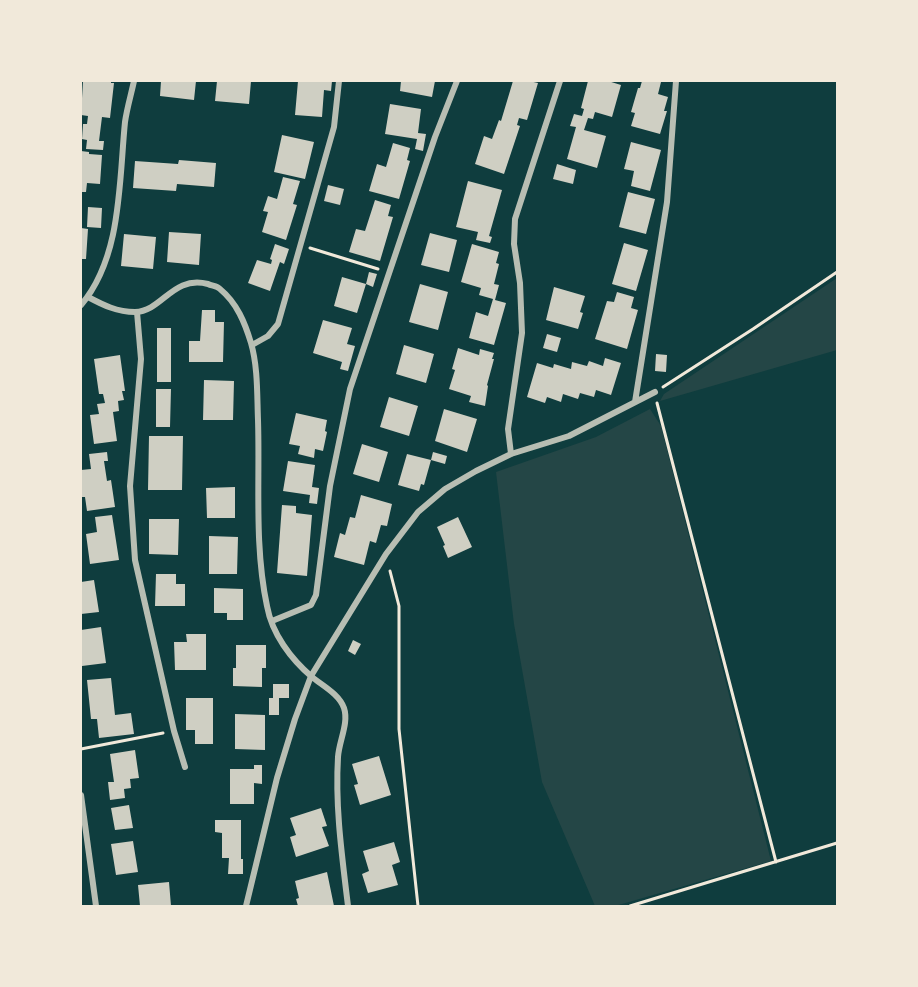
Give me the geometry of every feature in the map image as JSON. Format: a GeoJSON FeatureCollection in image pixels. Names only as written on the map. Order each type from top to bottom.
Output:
{"type":"FeatureCollection","features":[{"type":"Feature","properties":{"kind":"street"},"geometry":{"type":"LineString","coordinates":[[81,305],[88,297],[113,238],[118,211],[125,120],[134,81]]}},
{"type":"Feature","properties":{"kind":"street"},"geometry":{"type":"LineString","coordinates":[[252,345],[268,336],[278,324],[334,127],[339,81]]}},
{"type":"Feature","properties":{"kind":"street"},"geometry":{"type":"LineString","coordinates":[[272,621],[311,605],[316,595],[330,486],[350,389],[456,81]]}},
{"type":"Feature","properties":{"kind":"street"},"geometry":{"type":"LineString","coordinates":[[511,454],[508,429],[522,333],[520,283],[514,244],[515,219],[560,81]]}},
{"type":"Feature","properties":{"kind":"street"},"geometry":{"type":"LineString","coordinates":[[635,402],[667,202],[676,81]]}},
{"type":"Feature","properties":{"kind":"street"},"geometry":{"type":"LineString","coordinates":[[88,297],[110,309],[137,312],[156,304],[177,287],[197,282],[219,287],[240,311],[252,345],[257,387],[259,533],[267,607],[288,654],[311,676],[335,694],[344,707],[346,720],[340,738],[336,796],[348,906]]}},
{"type":"Feature","properties":{"kind":"street"},"geometry":{"type":"LineString","coordinates":[[137,312],[141,359],[130,486],[132,523],[137,570],[174,731],[185,766]]}},
{"type":"Feature","properties":{"kind":"street"},"geometry":{"type":"LineString","coordinates":[[246,906],[277,778],[311,676],[386,554],[418,512],[445,489],[511,454],[569,436],[655,392]]}},
{"type":"Feature","properties":{"kind":"street"},"geometry":{"type":"LineString","coordinates":[[81,795],[96,906]]}},
{"type":"Feature","properties":{"kind":"path"},"geometry":{"type":"LineString","coordinates":[[300,245],[390,273]]}},
{"type":"Feature","properties":{"kind":"path"},"geometry":{"type":"LineString","coordinates":[[776,862],[655,392],[837,272]]}},
{"type":"Feature","properties":{"kind":"path"},"geometry":{"type":"LineString","coordinates":[[386,554],[399,606],[399,729],[418,906]]}},
{"type":"Feature","properties":{"kind":"path"},"geometry":{"type":"LineString","coordinates":[[81,749],[174,731]]}},
{"type":"Feature","properties":{"kind":"path"},"geometry":{"type":"LineString","coordinates":[[630,906],[837,843]]}},
{"type":"Feature","properties":{"kind":"shaded area"},"geometry":{"type":"Polygon","coordinates":[[[837,278],[837,350],[660,401],[664,394],[837,278]]]}},
{"type":"Feature","properties":{"kind":"shaded area"},"geometry":{"type":"Polygon","coordinates":[[[650,409],[661,426],[771,861],[615,906],[595,906],[542,782],[514,624],[496,472],[596,437],[650,409]]]}},
{"type":"Feature","properties":{"kind":"building"},"geometry":{"type":"Polygon","coordinates":[[[83,81],[111,81],[114,83],[110,118],[102,117],[99,141],[104,141],[103,150],[86,149],[87,140],[82,139],[83,124],[87,124],[88,116],[81,115],[83,81]]]}},
{"type":"Feature","properties":{"kind":"building"},"geometry":{"type":"Polygon","coordinates":[[[161,81],[196,81],[194,100],[160,96],[161,81]]]}},
{"type":"Feature","properties":{"kind":"building"},"geometry":{"type":"Polygon","coordinates":[[[217,81],[251,81],[249,104],[215,101],[217,81]]]}},
{"type":"Feature","properties":{"kind":"building"},"geometry":{"type":"Polygon","coordinates":[[[298,81],[332,81],[331,91],[324,90],[322,117],[295,115],[298,81]]]}},
{"type":"Feature","properties":{"kind":"building"},"geometry":{"type":"Polygon","coordinates":[[[401,81],[435,81],[432,97],[400,91],[401,81]]]}},
{"type":"Feature","properties":{"kind":"building"},"geometry":{"type":"Polygon","coordinates":[[[513,81],[538,83],[527,120],[519,118],[517,125],[520,126],[504,174],[475,164],[484,136],[492,139],[499,120],[501,121],[513,81]]]}},
{"type":"Feature","properties":{"kind":"building"},"geometry":{"type":"Polygon","coordinates":[[[588,81],[608,81],[621,85],[612,117],[595,112],[593,119],[588,118],[584,130],[606,136],[597,168],[567,159],[576,127],[570,126],[574,114],[582,116],[584,109],[581,108],[588,81]]]}},
{"type":"Feature","properties":{"kind":"building"},"geometry":{"type":"Polygon","coordinates":[[[642,81],[661,82],[658,94],[668,97],[664,111],[667,111],[660,134],[631,126],[635,113],[631,112],[642,81]]]}},
{"type":"Feature","properties":{"kind":"building"},"geometry":{"type":"Polygon","coordinates":[[[390,104],[421,109],[418,133],[426,134],[423,151],[415,149],[417,139],[385,134],[390,104]]]}},
{"type":"Feature","properties":{"kind":"building"},"geometry":{"type":"Polygon","coordinates":[[[282,135],[314,142],[305,179],[274,172],[282,135]]]}},
{"type":"Feature","properties":{"kind":"building"},"geometry":{"type":"Polygon","coordinates":[[[631,142],[661,150],[650,191],[631,186],[634,171],[624,169],[631,142]]]}},
{"type":"Feature","properties":{"kind":"building"},"geometry":{"type":"Polygon","coordinates":[[[393,143],[410,148],[407,160],[410,161],[399,199],[369,191],[377,164],[386,167],[393,143]]]}},
{"type":"Feature","properties":{"kind":"building"},"geometry":{"type":"Polygon","coordinates":[[[81,151],[102,155],[100,184],[87,183],[86,192],[81,192],[81,151]]]}},
{"type":"Feature","properties":{"kind":"building"},"geometry":{"type":"Polygon","coordinates":[[[179,160],[216,163],[214,187],[177,184],[176,191],[133,188],[135,161],[178,164],[179,160]]]}},
{"type":"Feature","properties":{"kind":"building"},"geometry":{"type":"Polygon","coordinates":[[[557,164],[576,170],[573,184],[553,179],[557,164]]]}},
{"type":"Feature","properties":{"kind":"building"},"geometry":{"type":"Polygon","coordinates":[[[283,177],[300,181],[293,204],[297,205],[286,240],[262,232],[268,212],[263,211],[268,196],[277,199],[283,177]]]}},
{"type":"Feature","properties":{"kind":"building"},"geometry":{"type":"Polygon","coordinates":[[[468,181],[502,190],[489,236],[492,237],[490,243],[476,240],[478,232],[456,227],[468,181]]]}},
{"type":"Feature","properties":{"kind":"building"},"geometry":{"type":"Polygon","coordinates":[[[328,185],[344,189],[340,205],[324,201],[328,185]]]}},
{"type":"Feature","properties":{"kind":"building"},"geometry":{"type":"Polygon","coordinates":[[[628,192],[655,199],[646,234],[619,227],[628,192]]]}},
{"type":"Feature","properties":{"kind":"building"},"geometry":{"type":"Polygon","coordinates":[[[375,200],[391,205],[388,216],[393,217],[380,261],[349,252],[356,229],[365,231],[375,200]]]}},
{"type":"Feature","properties":{"kind":"building"},"geometry":{"type":"Polygon","coordinates":[[[88,207],[102,208],[101,228],[87,227],[88,207]]]}},
{"type":"Feature","properties":{"kind":"building"},"geometry":{"type":"Polygon","coordinates":[[[81,228],[88,229],[86,259],[81,259],[81,228]]]}},
{"type":"Feature","properties":{"kind":"building"},"geometry":{"type":"Polygon","coordinates":[[[169,232],[201,234],[199,265],[167,262],[169,232]]]}},
{"type":"Feature","properties":{"kind":"building"},"geometry":{"type":"Polygon","coordinates":[[[430,233],[457,240],[449,272],[421,265],[430,233]]]}},
{"type":"Feature","properties":{"kind":"building"},"geometry":{"type":"Polygon","coordinates":[[[124,234],[156,237],[153,269],[121,266],[124,234]]]}},
{"type":"Feature","properties":{"kind":"building"},"geometry":{"type":"Polygon","coordinates":[[[624,243],[648,250],[636,291],[612,284],[624,243]]]}},
{"type":"Feature","properties":{"kind":"building"},"geometry":{"type":"Polygon","coordinates":[[[275,244],[289,249],[284,264],[280,262],[270,291],[248,283],[257,260],[271,264],[270,259],[275,244]]]}},
{"type":"Feature","properties":{"kind":"building"},"geometry":{"type":"Polygon","coordinates":[[[472,244],[499,252],[496,263],[499,264],[494,284],[499,285],[495,300],[506,303],[494,345],[469,338],[476,312],[488,316],[493,299],[479,295],[481,288],[461,282],[472,244]]]}},
{"type":"Feature","properties":{"kind":"building"},"geometry":{"type":"Polygon","coordinates":[[[369,272],[377,274],[373,287],[366,284],[369,272]]]}},
{"type":"Feature","properties":{"kind":"building"},"geometry":{"type":"Polygon","coordinates":[[[342,277],[366,284],[357,313],[334,306],[342,277]]]}},
{"type":"Feature","properties":{"kind":"building"},"geometry":{"type":"Polygon","coordinates":[[[420,284],[448,292],[438,330],[409,322],[420,284]]]}},
{"type":"Feature","properties":{"kind":"building"},"geometry":{"type":"Polygon","coordinates":[[[554,287],[585,296],[578,329],[546,320],[554,287]]]}},
{"type":"Feature","properties":{"kind":"building"},"geometry":{"type":"Polygon","coordinates":[[[617,292],[634,297],[631,308],[638,310],[627,349],[595,339],[607,301],[614,302],[617,292]]]}},
{"type":"Feature","properties":{"kind":"building"},"geometry":{"type":"Polygon","coordinates":[[[202,310],[215,310],[215,322],[224,322],[223,362],[189,362],[189,341],[200,341],[202,310]]]}},
{"type":"Feature","properties":{"kind":"building"},"geometry":{"type":"Polygon","coordinates":[[[323,320],[352,328],[347,344],[355,346],[348,371],[340,369],[342,362],[313,353],[323,320]]]}},
{"type":"Feature","properties":{"kind":"building"},"geometry":{"type":"Polygon","coordinates":[[[157,328],[171,328],[171,382],[157,382],[157,328]]]}},
{"type":"Feature","properties":{"kind":"building"},"geometry":{"type":"Polygon","coordinates":[[[547,334],[561,338],[557,352],[543,348],[547,334]]]}},
{"type":"Feature","properties":{"kind":"building"},"geometry":{"type":"Polygon","coordinates":[[[404,345],[434,354],[426,383],[396,374],[404,345]]]}},
{"type":"Feature","properties":{"kind":"building"},"geometry":{"type":"Polygon","coordinates":[[[458,348],[479,355],[480,349],[494,353],[485,406],[469,402],[471,396],[449,389],[458,348]]]}},
{"type":"Feature","properties":{"kind":"building"},"geometry":{"type":"Polygon","coordinates":[[[656,354],[667,355],[666,372],[655,371],[656,354]]]}},
{"type":"Feature","properties":{"kind":"building"},"geometry":{"type":"Polygon","coordinates":[[[120,355],[125,391],[122,391],[124,400],[118,401],[119,411],[113,412],[117,441],[94,444],[90,415],[99,414],[97,404],[105,403],[103,394],[99,394],[94,359],[120,355]]]}},
{"type":"Feature","properties":{"kind":"building"},"geometry":{"type":"Polygon","coordinates":[[[605,358],[621,363],[611,395],[596,390],[594,397],[580,393],[578,399],[563,394],[561,402],[547,397],[545,403],[527,397],[537,363],[553,368],[554,364],[571,369],[572,362],[587,366],[589,361],[603,366],[605,358]]]}},
{"type":"Feature","properties":{"kind":"building"},"geometry":{"type":"Polygon","coordinates":[[[204,380],[234,381],[233,420],[203,420],[204,380]]]}},
{"type":"Feature","properties":{"kind":"building"},"geometry":{"type":"Polygon","coordinates":[[[156,389],[171,389],[170,427],[156,427],[156,389]]]}},
{"type":"Feature","properties":{"kind":"building"},"geometry":{"type":"Polygon","coordinates":[[[389,397],[418,406],[409,436],[380,427],[389,397]]]}},
{"type":"Feature","properties":{"kind":"building"},"geometry":{"type":"Polygon","coordinates":[[[444,409],[477,419],[467,452],[435,441],[444,409]]]}},
{"type":"Feature","properties":{"kind":"building"},"geometry":{"type":"Polygon","coordinates":[[[296,413],[327,420],[323,451],[315,449],[314,458],[298,454],[300,446],[289,444],[296,413]]]}},
{"type":"Feature","properties":{"kind":"building"},"geometry":{"type":"Polygon","coordinates":[[[149,436],[183,436],[182,490],[148,490],[149,436]]]}},
{"type":"Feature","properties":{"kind":"building"},"geometry":{"type":"Polygon","coordinates":[[[362,444],[388,452],[379,482],[353,474],[362,444]]]}},
{"type":"Feature","properties":{"kind":"building"},"geometry":{"type":"Polygon","coordinates":[[[107,452],[108,461],[104,461],[107,481],[111,480],[115,507],[87,511],[85,497],[82,497],[81,470],[91,469],[89,454],[107,452]]]}},
{"type":"Feature","properties":{"kind":"building"},"geometry":{"type":"Polygon","coordinates":[[[433,452],[447,456],[445,464],[431,460],[433,452]]]}},
{"type":"Feature","properties":{"kind":"building"},"geometry":{"type":"Polygon","coordinates":[[[407,454],[431,460],[424,485],[421,484],[419,491],[398,485],[407,454]]]}},
{"type":"Feature","properties":{"kind":"building"},"geometry":{"type":"Polygon","coordinates":[[[288,461],[315,465],[312,487],[319,488],[317,504],[309,503],[310,495],[283,491],[288,461]]]}},
{"type":"Feature","properties":{"kind":"building"},"geometry":{"type":"Polygon","coordinates":[[[235,487],[235,518],[207,518],[206,488],[235,487]]]}},
{"type":"Feature","properties":{"kind":"building"},"geometry":{"type":"Polygon","coordinates":[[[361,495],[392,504],[387,526],[381,525],[376,543],[370,541],[364,565],[334,557],[340,533],[345,535],[350,517],[355,518],[361,495]]]}},
{"type":"Feature","properties":{"kind":"building"},"geometry":{"type":"Polygon","coordinates":[[[282,505],[296,506],[296,513],[312,515],[307,576],[277,573],[282,505]]]}},
{"type":"Feature","properties":{"kind":"building"},"geometry":{"type":"Polygon","coordinates":[[[112,515],[119,560],[90,564],[86,534],[97,532],[95,517],[112,515]]]}},
{"type":"Feature","properties":{"kind":"building"},"geometry":{"type":"Polygon","coordinates":[[[458,517],[472,547],[448,558],[437,527],[458,517]]]}},
{"type":"Feature","properties":{"kind":"building"},"geometry":{"type":"Polygon","coordinates":[[[149,519],[179,519],[178,555],[149,554],[149,519]]]}},
{"type":"Feature","properties":{"kind":"building"},"geometry":{"type":"Polygon","coordinates":[[[209,536],[238,537],[237,574],[209,574],[209,536]]]}},
{"type":"Feature","properties":{"kind":"building"},"geometry":{"type":"Polygon","coordinates":[[[156,574],[176,574],[176,584],[185,584],[185,606],[155,606],[156,574]]]}},
{"type":"Feature","properties":{"kind":"building"},"geometry":{"type":"Polygon","coordinates":[[[94,580],[99,612],[81,614],[81,582],[94,580]]]}},
{"type":"Feature","properties":{"kind":"building"},"geometry":{"type":"Polygon","coordinates":[[[214,588],[243,589],[243,620],[227,620],[227,613],[214,613],[214,588]]]}},
{"type":"Feature","properties":{"kind":"building"},"geometry":{"type":"Polygon","coordinates":[[[101,627],[106,663],[82,666],[81,630],[101,627]]]}},
{"type":"Feature","properties":{"kind":"building"},"geometry":{"type":"Polygon","coordinates":[[[186,634],[206,634],[206,670],[175,670],[174,642],[187,642],[186,634]]]}},
{"type":"Feature","properties":{"kind":"building"},"geometry":{"type":"Polygon","coordinates":[[[353,640],[361,644],[355,655],[348,651],[353,640]]]}},
{"type":"Feature","properties":{"kind":"building"},"geometry":{"type":"Polygon","coordinates":[[[236,645],[266,645],[266,668],[262,668],[262,687],[233,686],[236,645]]]}},
{"type":"Feature","properties":{"kind":"building"},"geometry":{"type":"Polygon","coordinates":[[[111,678],[115,715],[131,713],[134,734],[99,738],[97,719],[91,719],[87,680],[111,678]]]}},
{"type":"Feature","properties":{"kind":"building"},"geometry":{"type":"Polygon","coordinates":[[[273,684],[289,684],[289,698],[279,698],[279,715],[269,715],[269,698],[273,698],[273,684]]]}},
{"type":"Feature","properties":{"kind":"building"},"geometry":{"type":"Polygon","coordinates":[[[186,698],[213,698],[213,744],[195,744],[195,730],[186,730],[186,698]]]}},
{"type":"Feature","properties":{"kind":"building"},"geometry":{"type":"Polygon","coordinates":[[[235,714],[265,715],[265,750],[235,749],[235,714]]]}},
{"type":"Feature","properties":{"kind":"building"},"geometry":{"type":"Polygon","coordinates":[[[135,750],[139,778],[130,779],[131,788],[124,789],[125,798],[110,800],[108,782],[114,782],[110,754],[135,750]]]}},
{"type":"Feature","properties":{"kind":"building"},"geometry":{"type":"Polygon","coordinates":[[[379,756],[391,795],[360,805],[354,785],[358,784],[352,764],[379,756]]]}},
{"type":"Feature","properties":{"kind":"building"},"geometry":{"type":"Polygon","coordinates":[[[254,765],[262,765],[262,784],[254,783],[254,804],[230,804],[230,769],[254,769],[254,765]]]}},
{"type":"Feature","properties":{"kind":"building"},"geometry":{"type":"Polygon","coordinates":[[[129,805],[133,828],[115,830],[111,808],[129,805]]]}},
{"type":"Feature","properties":{"kind":"building"},"geometry":{"type":"Polygon","coordinates":[[[321,808],[327,826],[322,827],[329,846],[296,857],[290,837],[296,835],[290,818],[321,808]]]}},
{"type":"Feature","properties":{"kind":"building"},"geometry":{"type":"Polygon","coordinates":[[[215,820],[241,820],[243,874],[228,874],[229,858],[222,858],[222,833],[215,832],[215,820]]]}},
{"type":"Feature","properties":{"kind":"building"},"geometry":{"type":"Polygon","coordinates":[[[133,841],[138,872],[116,875],[111,844],[133,841]]]}},
{"type":"Feature","properties":{"kind":"building"},"geometry":{"type":"Polygon","coordinates":[[[394,842],[400,862],[392,865],[398,885],[368,893],[362,874],[369,871],[363,851],[394,842]]]}},
{"type":"Feature","properties":{"kind":"building"},"geometry":{"type":"Polygon","coordinates":[[[327,872],[334,906],[298,906],[296,899],[299,898],[295,881],[327,872]]]}},
{"type":"Feature","properties":{"kind":"building"},"geometry":{"type":"Polygon","coordinates":[[[169,882],[171,906],[140,906],[138,885],[169,882]]]}}]}
